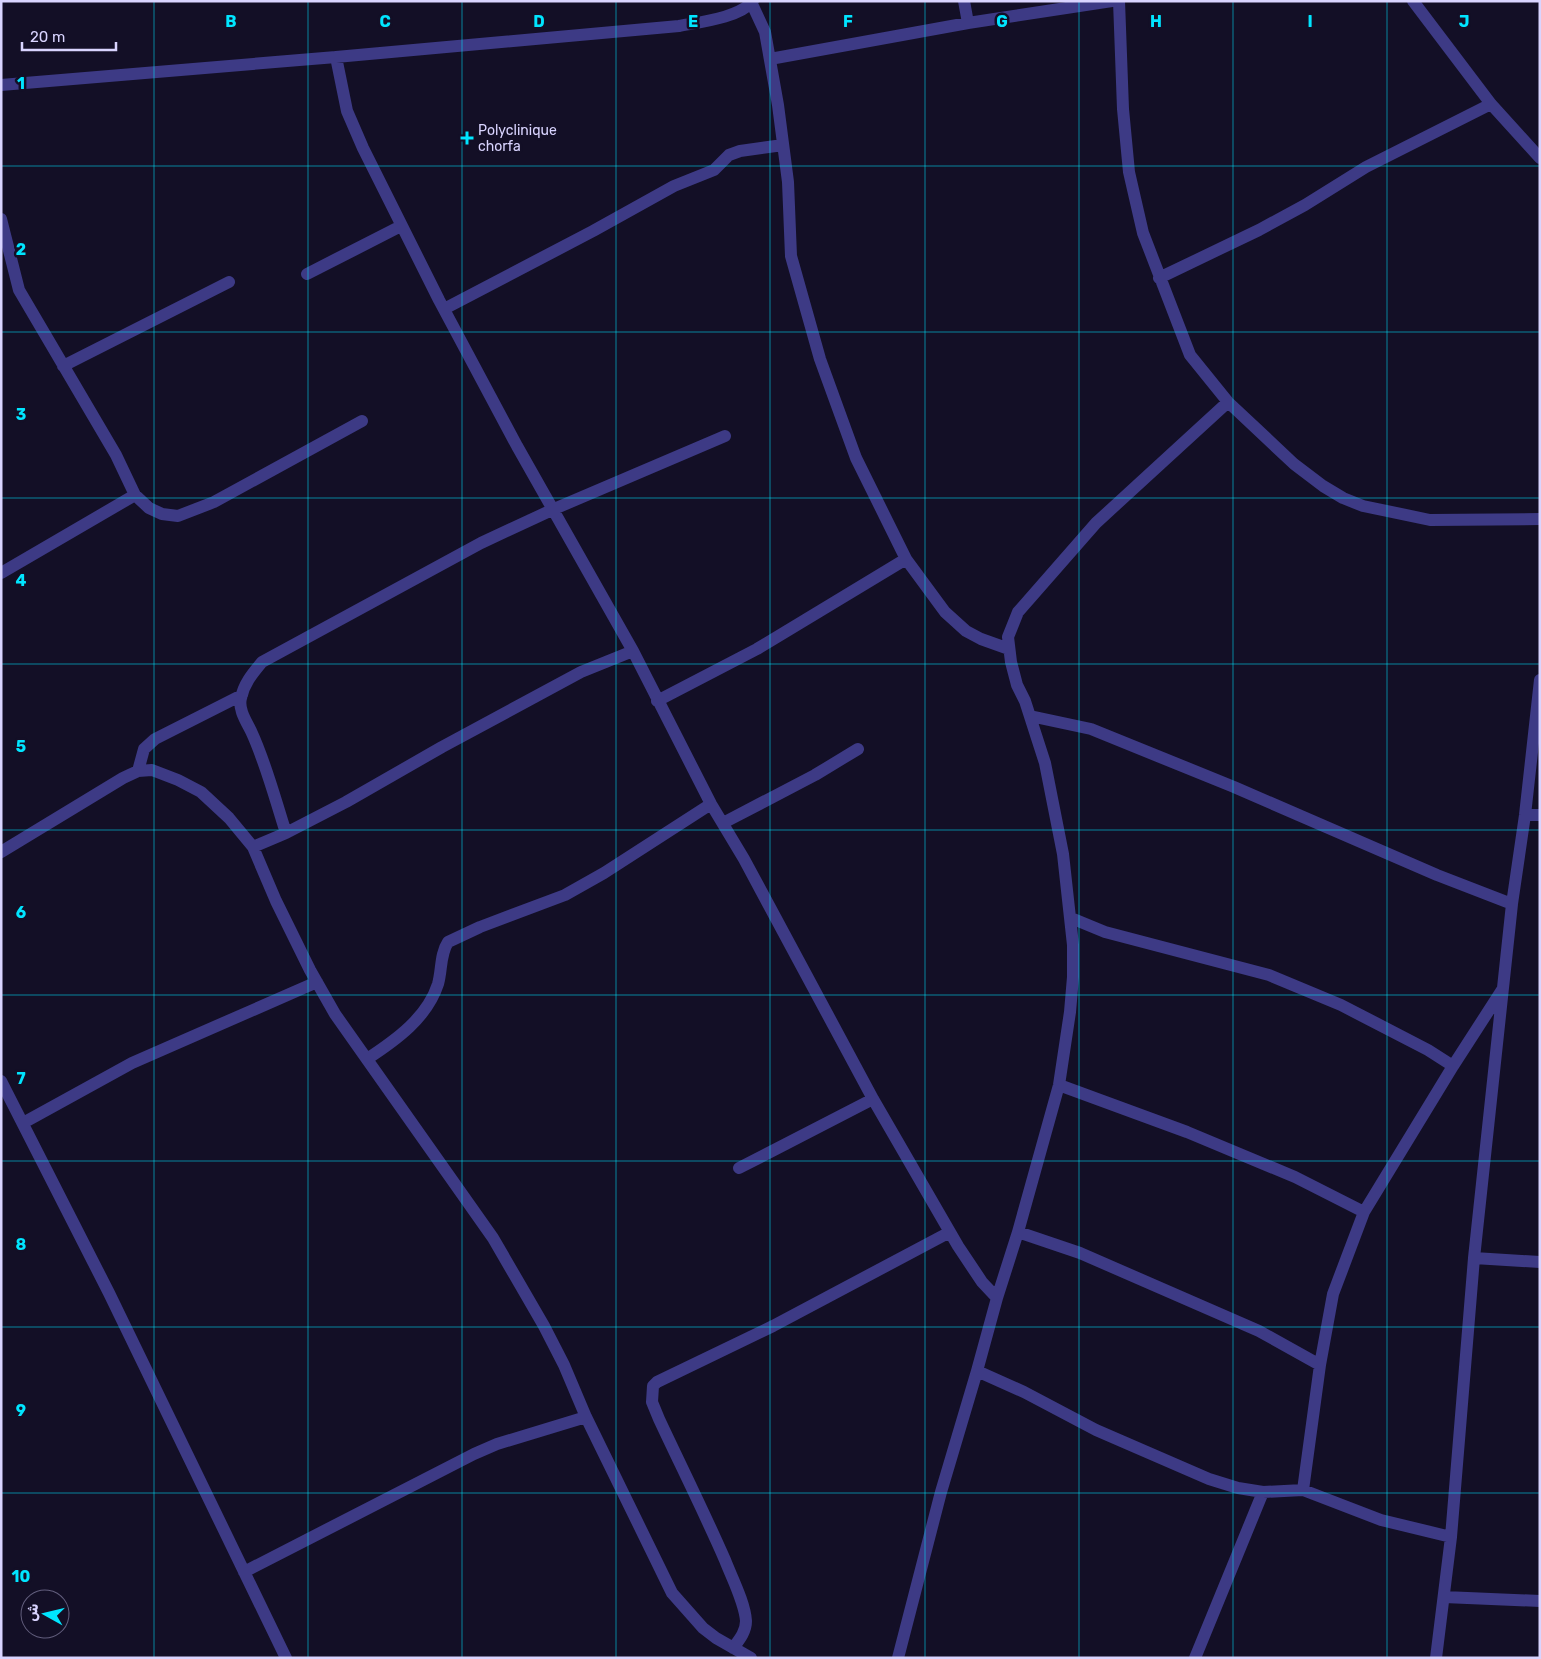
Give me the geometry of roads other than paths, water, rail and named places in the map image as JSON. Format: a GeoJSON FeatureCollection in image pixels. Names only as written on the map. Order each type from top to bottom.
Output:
{"type":"FeatureCollection","features":[{"type":"Feature","properties":{"kind":"street"},"geometry":{"type":"LineString","coordinates":[[964,1],[968,23]]}},
{"type":"Feature","properties":{"kind":"street"},"geometry":{"type":"LineString","coordinates":[[770,59],[968,23],[1112,1]]}},
{"type":"Feature","properties":{"kind":"street"},"geometry":{"type":"LineString","coordinates":[[1119,1],[1123,109],[1129,172],[1143,233],[1190,355],[1228,402],[1294,464],[1343,498],[1363,506],[1430,520],[1540,519]]}},
{"type":"Feature","properties":{"kind":"street"},"geometry":{"type":"LineString","coordinates":[[1413,1],[1491,104],[1540,158]]}},
{"type":"Feature","properties":{"kind":"street"},"geometry":{"type":"LineString","coordinates":[[1,85],[679,26],[720,18],[739,11],[752,2],[765,32],[784,145],[792,256],[820,360],[856,458],[906,559],[946,612],[966,631],[981,639],[1009,649]]}},
{"type":"Feature","properties":{"kind":"street"},"geometry":{"type":"LineString","coordinates":[[336,57],[347,112],[362,148],[444,309],[633,651],[711,804],[873,1099],[950,1232],[982,1282],[997,1298]]}},
{"type":"Feature","properties":{"kind":"street"},"geometry":{"type":"LineString","coordinates":[[1159,278],[1259,230],[1305,205],[1366,167],[1491,104]]}},
{"type":"Feature","properties":{"kind":"street"},"geometry":{"type":"LineString","coordinates":[[444,309],[593,232],[674,186],[714,170],[730,155],[740,151],[784,145]]}},
{"type":"Feature","properties":{"kind":"street"},"geometry":{"type":"LineString","coordinates":[[1,219],[19,290],[116,455],[135,495],[149,508],[162,514],[178,516],[196,510],[362,421]]}},
{"type":"Feature","properties":{"kind":"street"},"geometry":{"type":"LineString","coordinates":[[307,274],[401,226]]}},
{"type":"Feature","properties":{"kind":"street"},"geometry":{"type":"LineString","coordinates":[[63,366],[230,282]]}},
{"type":"Feature","properties":{"kind":"street"},"geometry":{"type":"LineString","coordinates":[[898,1658],[941,1492],[1018,1232],[1059,1085],[1070,1012],[1073,977],[1071,918],[1063,854],[1045,763],[1030,716],[1017,686],[1008,637],[1018,612],[1096,523],[1228,402]]}},
{"type":"Feature","properties":{"kind":"street"},"geometry":{"type":"LineString","coordinates":[[286,833],[254,736],[242,712],[240,700],[245,684],[262,662],[481,543],[554,509],[725,436]]}},
{"type":"Feature","properties":{"kind":"street"},"geometry":{"type":"LineString","coordinates":[[1,573],[135,495]]}},
{"type":"Feature","properties":{"kind":"street"},"geometry":{"type":"LineString","coordinates":[[657,701],[756,649],[906,559]]}},
{"type":"Feature","properties":{"kind":"street"},"geometry":{"type":"LineString","coordinates":[[253,847],[286,833],[580,672],[633,651]]}},
{"type":"Feature","properties":{"kind":"street"},"geometry":{"type":"LineString","coordinates":[[1436,1658],[1451,1537],[1474,1258],[1512,904],[1525,815],[1540,680]]}},
{"type":"Feature","properties":{"kind":"street"},"geometry":{"type":"LineString","coordinates":[[138,771],[144,749],[155,739],[242,695]]}},
{"type":"Feature","properties":{"kind":"street"},"geometry":{"type":"LineString","coordinates":[[1030,716],[1091,729],[1234,787],[1437,875],[1512,904]]}},
{"type":"Feature","properties":{"kind":"street"},"geometry":{"type":"LineString","coordinates":[[723,823],[815,775],[858,749]]}},
{"type":"Feature","properties":{"kind":"street"},"geometry":{"type":"LineString","coordinates":[[1,852],[123,778],[138,771],[152,770],[201,792],[229,818],[253,847],[276,901],[335,1014],[493,1238],[564,1365],[586,1417],[672,1593],[703,1628],[716,1638],[751,1658]]}},
{"type":"Feature","properties":{"kind":"street"},"geometry":{"type":"LineString","coordinates":[[367,1059],[407,1029],[430,1001],[438,981],[442,953],[448,942],[480,927],[565,895],[604,873],[711,804]]}},
{"type":"Feature","properties":{"kind":"street"},"geometry":{"type":"LineString","coordinates":[[1525,815],[1540,815]]}},
{"type":"Feature","properties":{"kind":"street"},"geometry":{"type":"LineString","coordinates":[[1071,918],[1114,934],[1269,975],[1341,1005],[1428,1050],[1453,1066]]}},
{"type":"Feature","properties":{"kind":"street"},"geometry":{"type":"LineString","coordinates":[[22,1123],[132,1064],[317,982]]}},
{"type":"Feature","properties":{"kind":"street"},"geometry":{"type":"LineString","coordinates":[[1303,1490],[1320,1365],[1333,1294],[1364,1212],[1503,988]]}},
{"type":"Feature","properties":{"kind":"street"},"geometry":{"type":"LineString","coordinates":[[1,1082],[109,1293],[286,1658]]}},
{"type":"Feature","properties":{"kind":"street"},"geometry":{"type":"LineString","coordinates":[[1059,1085],[1187,1132],[1278,1170],[1364,1212]]}},
{"type":"Feature","properties":{"kind":"street"},"geometry":{"type":"LineString","coordinates":[[739,1168],[873,1099]]}},
{"type":"Feature","properties":{"kind":"street"},"geometry":{"type":"LineString","coordinates":[[733,1648],[745,1628],[744,1612],[732,1577],[708,1520],[652,1402],[653,1386],[657,1382],[773,1326],[950,1232]]}},
{"type":"Feature","properties":{"kind":"street"},"geometry":{"type":"LineString","coordinates":[[1018,1232],[1080,1253],[1258,1331],[1320,1365]]}},
{"type":"Feature","properties":{"kind":"street"},"geometry":{"type":"LineString","coordinates":[[1474,1258],[1540,1262]]}},
{"type":"Feature","properties":{"kind":"street"},"geometry":{"type":"LineString","coordinates":[[977,1371],[1024,1392],[1096,1430],[1209,1479],[1238,1488],[1263,1492],[1303,1490],[1381,1520],[1451,1537]]}},
{"type":"Feature","properties":{"kind":"street"},"geometry":{"type":"LineString","coordinates":[[244,1572],[474,1454],[497,1444],[586,1417]]}},
{"type":"Feature","properties":{"kind":"street"},"geometry":{"type":"LineString","coordinates":[[1195,1658],[1263,1492]]}},
{"type":"Feature","properties":{"kind":"street"},"geometry":{"type":"LineString","coordinates":[[1444,1598],[1540,1600]]}},
{"type":"Feature","properties":{"kind":"place","name":"Polyclinique chorfa"},"geometry":{"type":"Point","coordinates":[467,138]}}]}
